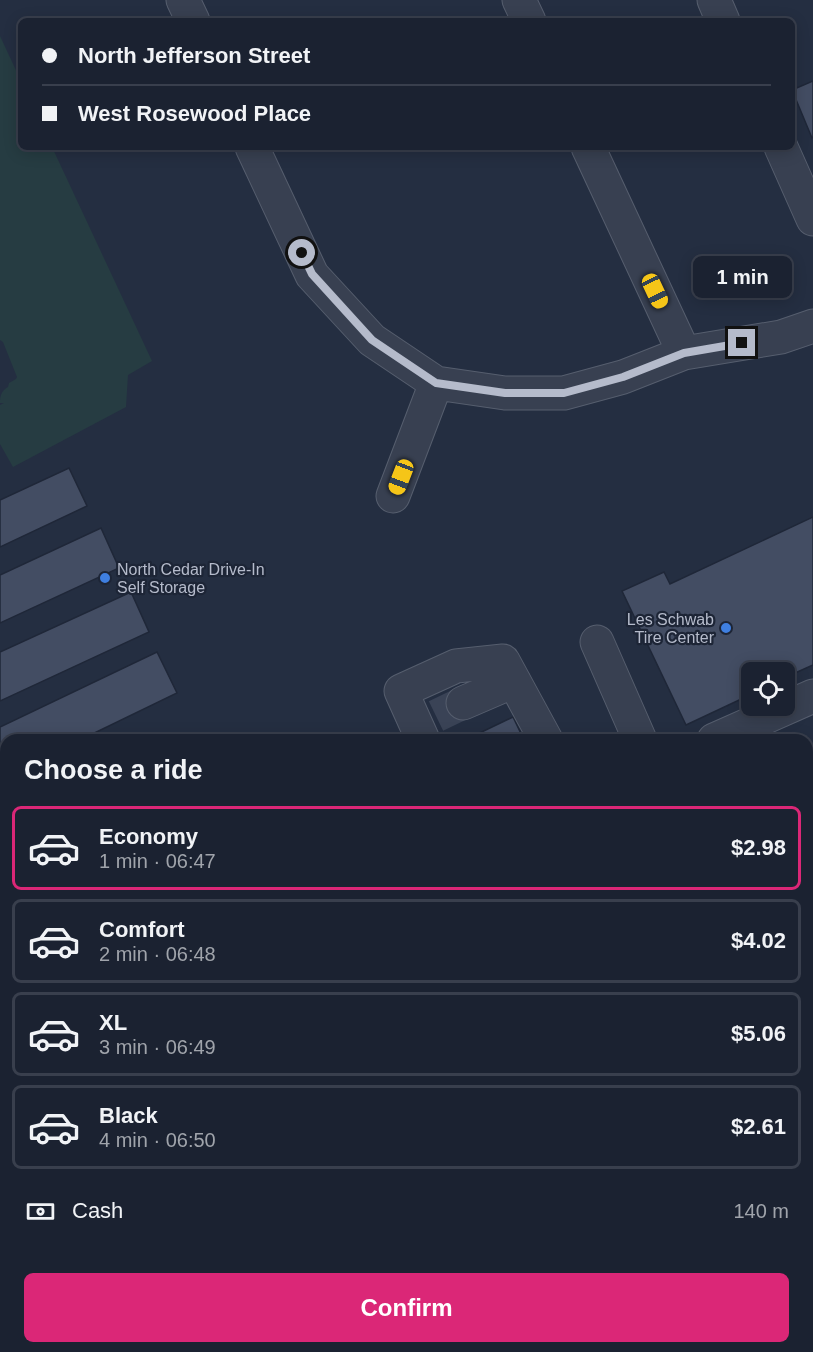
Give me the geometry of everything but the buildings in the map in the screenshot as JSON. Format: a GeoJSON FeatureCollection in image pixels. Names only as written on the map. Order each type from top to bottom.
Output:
{"type":"FeatureCollection","features":[{"type":"Feature","properties":{"kind":"street"},"geometry":{"type":"LineString","coordinates":[[183,0],[192,18]]}},
{"type":"Feature","properties":{"kind":"street"},"geometry":{"type":"LineString","coordinates":[[519,0],[528,18]]}},
{"type":"Feature","properties":{"kind":"street"},"geometry":{"type":"LineString","coordinates":[[714,0],[722,18]]}},
{"type":"Feature","properties":{"kind":"street"},"geometry":{"type":"LineString","coordinates":[[253,150],[312,274],[372,340],[436,383],[505,393],[564,393],[623,377],[684,353],[781,337],[813,326]]}},
{"type":"Feature","properties":{"kind":"street"},"geometry":{"type":"LineString","coordinates":[[589,150],[684,353]]}},
{"type":"Feature","properties":{"kind":"street"},"geometry":{"type":"LineString","coordinates":[[782,150],[813,219]]}},
{"type":"Feature","properties":{"kind":"street"},"geometry":{"type":"LineString","coordinates":[[393,496],[436,383]]}},
{"type":"Feature","properties":{"kind":"street"},"geometry":{"type":"LineString","coordinates":[[597,642],[637,734]]}},
{"type":"Feature","properties":{"kind":"street"},"geometry":{"type":"LineString","coordinates":[[514,681],[434,721],[401,691],[456,666],[503,661],[514,681],[543,734]]}},
{"type":"Feature","properties":{"kind":"street"},"geometry":{"type":"LineString","coordinates":[[728,734],[813,696]]}},
{"type":"Feature","properties":{"kind":"green space"},"geometry":{"type":"Polygon","coordinates":[[[0,36],[18,75],[18,150],[53,150],[152,361],[128,375],[126,407],[13,467],[0,444],[0,405],[4,403],[0,403],[4,390],[17,377],[3,342],[0,340],[0,36]]]}},
{"type":"Feature","properties":{"kind":"tunnel"},"geometry":{"type":"LineString","coordinates":[[436,716],[463,703]]}},
{"type":"Feature","properties":{"kind":"place","name":"North Cedar Drive-In Self Storage"},"geometry":{"type":"Point","coordinates":[105,578]}},
{"type":"Feature","properties":{"kind":"place","name":"Les Schwab Tire Center"},"geometry":{"type":"Point","coordinates":[726,628]}},
{"type":"Feature","properties":{"kind":"route"},"geometry":{"type":"LineString","coordinates":[[302,253],[312,274],[372,340],[436,383],[505,393],[564,393],[623,377],[684,353],[742,343]]}}]}
